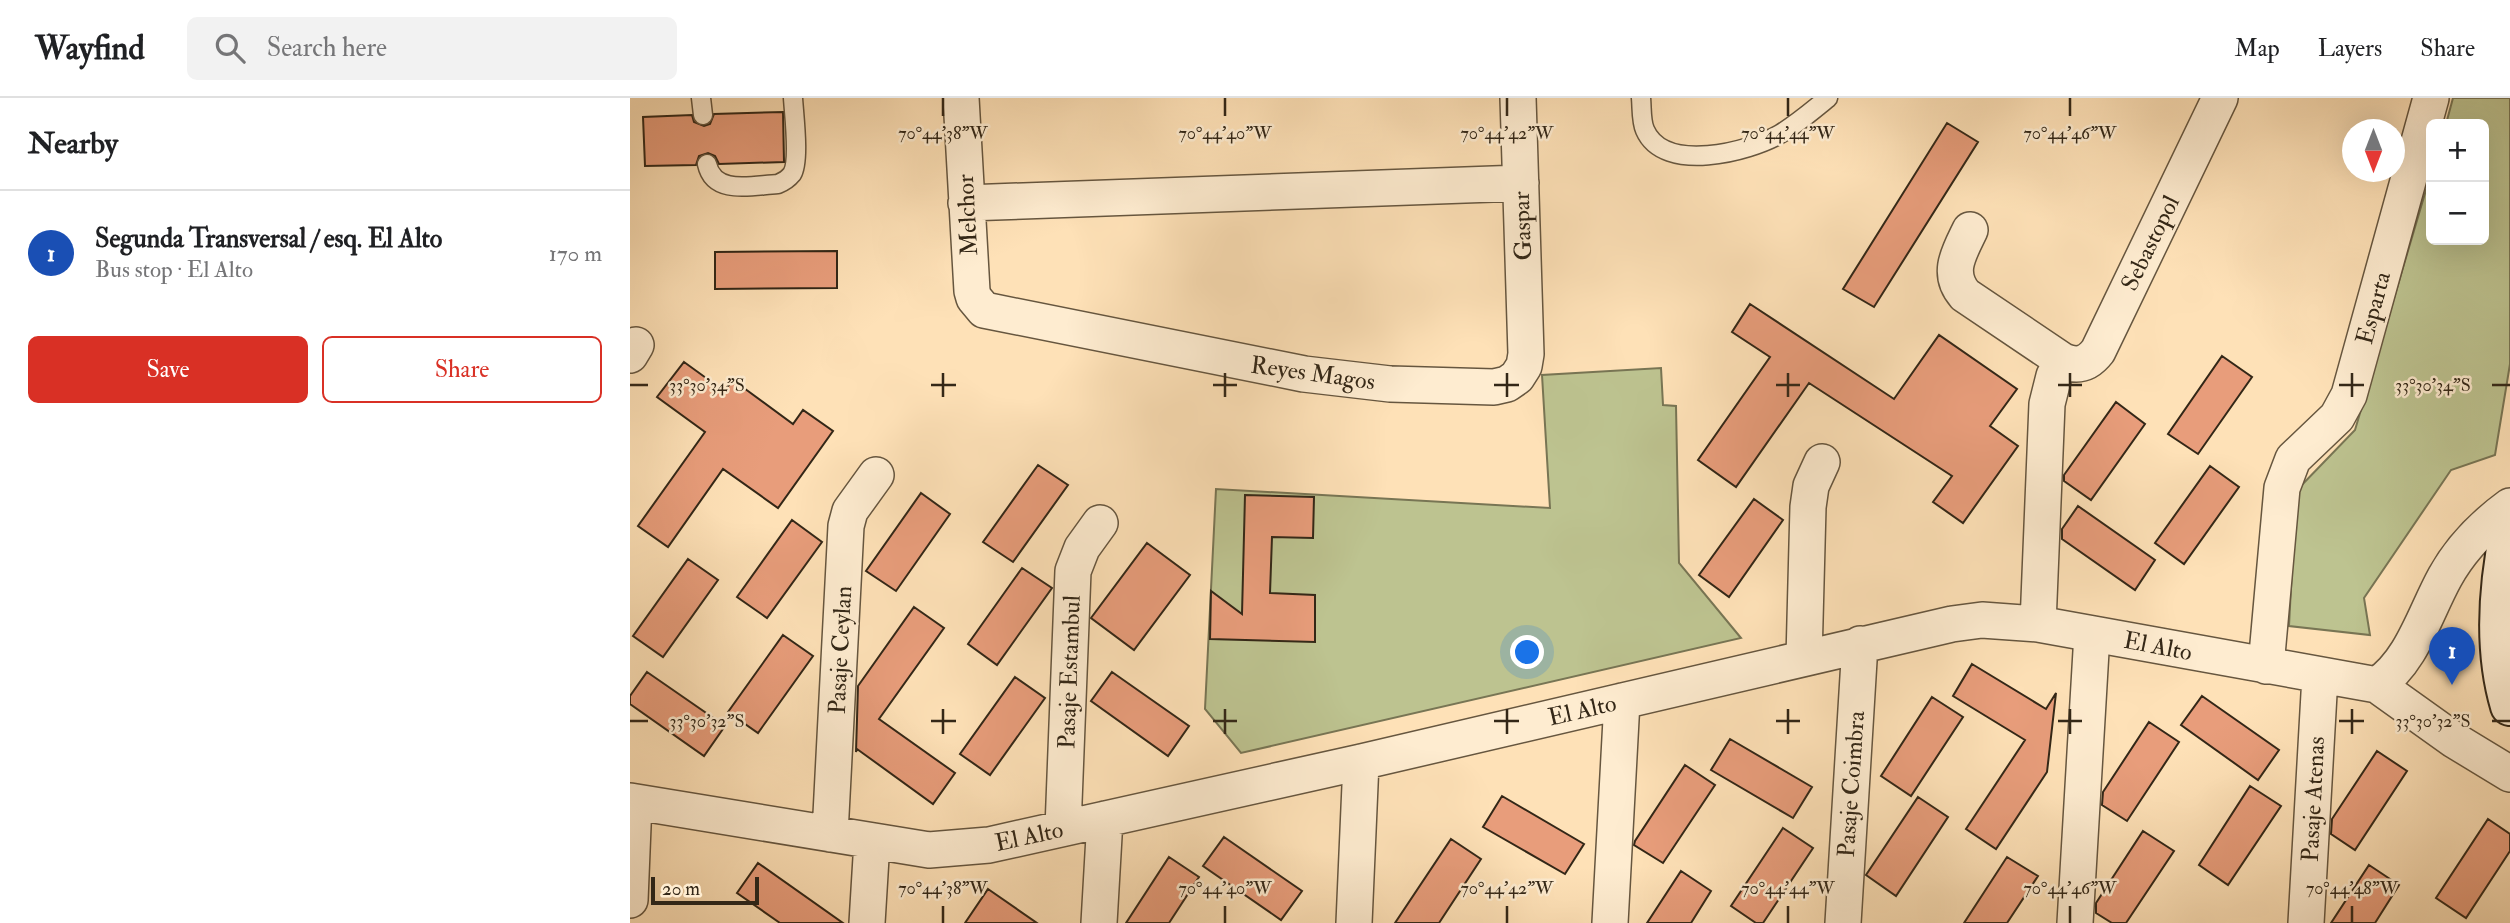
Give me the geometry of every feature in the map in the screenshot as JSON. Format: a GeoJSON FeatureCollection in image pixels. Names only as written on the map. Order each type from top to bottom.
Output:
{"type":"FeatureCollection","features":[{"type":"Feature","properties":{"kind":"main road"},"geometry":{"type":"LineString","coordinates":[[2510,528],[2503,569],[2499,627],[2500,656],[2510,706]]}},
{"type":"Feature","properties":{"kind":"street","name":"Melchor"},"geometry":{"type":"LineString","coordinates":[[961,98],[972,291]]}},
{"type":"Feature","properties":{"kind":"street","name":"Gaspar"},"geometry":{"type":"LineString","coordinates":[[1518,98],[1526,354]]}},
{"type":"Feature","properties":{"kind":"street","name":"Sebastopol"},"geometry":{"type":"LineString","coordinates":[[2063,361],[2072,365],[2082,364],[2092,360],[2098,351],[2220,98]]}},
{"type":"Feature","properties":{"kind":"street","name":"Esparta"},"geometry":{"type":"LineString","coordinates":[[2266,666],[2282,488],[2293,459],[2337,417],[2349,395],[2431,98]]}},
{"type":"Feature","properties":{"kind":"street"},"geometry":{"type":"LineString","coordinates":[[966,203],[1521,183]]}},
{"type":"Feature","properties":{"kind":"street"},"geometry":{"type":"LineString","coordinates":[[1970,230],[1954,268],[1959,288],[1965,295],[2063,361],[2054,376],[2047,404],[2038,624]]}},
{"type":"Feature","properties":{"kind":"street","name":"Reyes Magos"},"geometry":{"type":"LineString","coordinates":[[972,291],[978,305],[992,313],[1316,376],[1429,387],[1494,387],[1507,384],[1517,377],[1524,366],[1526,354]]}},
{"type":"Feature","properties":{"kind":"street"},"geometry":{"type":"LineString","coordinates":[[1804,658],[1808,507],[1811,486],[1822,462]]}},
{"type":"Feature","properties":{"kind":"street","name":"Pasaje Ceylan"},"geometry":{"type":"LineString","coordinates":[[830,834],[846,526],[850,511],[876,475]]}},
{"type":"Feature","properties":{"kind":"street"},"geometry":{"type":"LineString","coordinates":[[2377,685],[2391,676],[2402,661],[2446,574],[2468,543],[2492,519],[2510,506]]}},
{"type":"Feature","properties":{"kind":"street","name":"Pasaje Estambul"},"geometry":{"type":"LineString","coordinates":[[1063,828],[1073,570],[1082,548],[1100,523]]}},
{"type":"Feature","properties":{"kind":"street","name":"El Alto"},"geometry":{"type":"LineString","coordinates":[[632,801],[929,850],[1011,841],[1361,762],[1860,644],[1982,620],[2038,624],[2377,685],[2444,734],[2510,774]]}},
{"type":"Feature","properties":{"kind":"street"},"geometry":{"type":"LineString","coordinates":[[2075,923],[2092,634]]}},
{"type":"Feature","properties":{"kind":"street","name":"Pasaje Coimbra"},"geometry":{"type":"LineString","coordinates":[[1843,923],[1860,644]]}},
{"type":"Feature","properties":{"kind":"street","name":"Pasaje Atenas"},"geometry":{"type":"LineString","coordinates":[[2306,923],[2320,676]]}},
{"type":"Feature","properties":{"kind":"street"},"geometry":{"type":"LineString","coordinates":[[1610,923],[1622,701]]}},
{"type":"Feature","properties":{"kind":"street"},"geometry":{"type":"LineString","coordinates":[[1354,923],[1361,762]]}},
{"type":"Feature","properties":{"kind":"street"},"geometry":{"type":"LineString","coordinates":[[630,900],[632,801]]}},
{"type":"Feature","properties":{"kind":"street"},"geometry":{"type":"LineString","coordinates":[[1099,923],[1105,819]]}},
{"type":"Feature","properties":{"kind":"street"},"geometry":{"type":"LineString","coordinates":[[867,923],[872,841]]}},
{"type":"Feature","properties":{"kind":"lane"},"geometry":{"type":"LineString","coordinates":[[707,164],[712,177],[726,186],[778,184],[785,181],[791,175],[795,161],[793,98]]}},
{"type":"Feature","properties":{"kind":"lane"},"geometry":{"type":"LineString","coordinates":[[1641,98],[1642,121],[1646,132],[1659,147],[1670,152],[1712,156],[1756,146],[1779,135],[1828,98]]}},
{"type":"Feature","properties":{"kind":"green space"},"geometry":{"type":"Polygon","coordinates":[[[2453,98],[2510,98],[2510,364],[2495,455],[2451,470],[2364,598],[2370,635],[2289,626],[2296,491],[2355,430],[2426,190],[2426,245],[2489,245],[2489,119],[2447,119],[2453,98]]]}},
{"type":"Feature","properties":{"kind":"green space"},"geometry":{"type":"Polygon","coordinates":[[[1661,368],[1663,405],[1676,406],[1679,563],[1741,638],[1241,753],[1205,709],[1216,489],[1550,508],[1542,375],[1661,368]]]}},
{"type":"Feature","properties":{"kind":"building"},"geometry":{"type":"Polygon","coordinates":[[[783,112],[784,162],[719,164],[715,156],[708,153],[699,156],[696,165],[645,166],[643,117],[692,115],[694,122],[704,126],[710,124],[714,114],[783,112]]]}},
{"type":"Feature","properties":{"kind":"building"},"geometry":{"type":"Polygon","coordinates":[[[1947,123],[1978,142],[1874,307],[1843,289],[1947,123]]]}},
{"type":"Feature","properties":{"kind":"building"},"geometry":{"type":"Polygon","coordinates":[[[837,251],[837,288],[715,289],[715,252],[837,251]]]}},
{"type":"Feature","properties":{"kind":"building"},"geometry":{"type":"Polygon","coordinates":[[[1750,304],[1894,399],[1939,335],[2017,389],[1990,426],[2018,446],[1963,523],[1933,502],[1952,476],[1809,383],[1736,487],[1698,460],[1770,357],[1732,332],[1750,304]]]}},
{"type":"Feature","properties":{"kind":"building"},"geometry":{"type":"Polygon","coordinates":[[[2222,356],[2252,377],[2198,454],[2168,434],[2222,356]]]}},
{"type":"Feature","properties":{"kind":"building"},"geometry":{"type":"Polygon","coordinates":[[[684,362],[724,391],[733,380],[793,424],[803,410],[833,431],[778,508],[723,469],[668,547],[638,526],[705,432],[657,397],[684,362]]]}},
{"type":"Feature","properties":{"kind":"building"},"geometry":{"type":"Polygon","coordinates":[[[2116,402],[2145,424],[2091,500],[2064,481],[2064,475],[2116,402]]]}},
{"type":"Feature","properties":{"kind":"building"},"geometry":{"type":"Polygon","coordinates":[[[1038,465],[1068,485],[1013,562],[983,542],[1038,465]]]}},
{"type":"Feature","properties":{"kind":"building"},"geometry":{"type":"Polygon","coordinates":[[[2210,466],[2239,487],[2184,564],[2155,543],[2210,466]]]}},
{"type":"Feature","properties":{"kind":"building"},"geometry":{"type":"Polygon","coordinates":[[[921,493],[950,514],[896,591],[866,571],[921,493]]]}},
{"type":"Feature","properties":{"kind":"building"},"geometry":{"type":"Polygon","coordinates":[[[1245,495],[1314,497],[1313,538],[1272,537],[1270,593],[1315,595],[1315,642],[1210,639],[1211,591],[1242,614],[1245,495]]]}},
{"type":"Feature","properties":{"kind":"building"},"geometry":{"type":"Polygon","coordinates":[[[1754,499],[1783,520],[1729,597],[1699,575],[1754,499]]]}},
{"type":"Feature","properties":{"kind":"building"},"geometry":{"type":"Polygon","coordinates":[[[2078,506],[2155,560],[2135,590],[2062,539],[2062,529],[2078,506]]]}},
{"type":"Feature","properties":{"kind":"building"},"geometry":{"type":"Polygon","coordinates":[[[792,520],[822,542],[767,618],[737,597],[792,520]]]}},
{"type":"Feature","properties":{"kind":"building"},"geometry":{"type":"Polygon","coordinates":[[[1147,543],[1190,575],[1134,650],[1091,618],[1147,543]]]}},
{"type":"Feature","properties":{"kind":"building"},"geometry":{"type":"Polygon","coordinates":[[[688,559],[718,580],[663,657],[633,636],[688,559]]]}},
{"type":"Feature","properties":{"kind":"building"},"geometry":{"type":"Polygon","coordinates":[[[1022,568],[1052,588],[997,665],[968,644],[1022,568]]]}},
{"type":"Feature","properties":{"kind":"building"},"geometry":{"type":"Polygon","coordinates":[[[914,607],[944,628],[879,719],[955,773],[933,804],[857,749],[856,752],[858,686],[914,607]]]}},
{"type":"Feature","properties":{"kind":"building"},"geometry":{"type":"Polygon","coordinates":[[[783,635],[813,656],[758,733],[728,712],[783,635]]]}},
{"type":"Feature","properties":{"kind":"building"},"geometry":{"type":"Polygon","coordinates":[[[1972,664],[2046,709],[2056,693],[2047,772],[1996,849],[1966,829],[2025,740],[1953,696],[1972,664]]]}},
{"type":"Feature","properties":{"kind":"building"},"geometry":{"type":"Polygon","coordinates":[[[647,672],[725,726],[704,756],[630,704],[630,696],[647,672]]]}},
{"type":"Feature","properties":{"kind":"building"},"geometry":{"type":"Polygon","coordinates":[[[1112,672],[1189,726],[1168,756],[1091,701],[1112,672]]]}},
{"type":"Feature","properties":{"kind":"building"},"geometry":{"type":"Polygon","coordinates":[[[1015,677],[1045,698],[990,775],[960,754],[1015,677]]]}},
{"type":"Feature","properties":{"kind":"building"},"geometry":{"type":"Polygon","coordinates":[[[2202,696],[2279,750],[2258,780],[2181,725],[2202,696]]]}},
{"type":"Feature","properties":{"kind":"building"},"geometry":{"type":"Polygon","coordinates":[[[1932,697],[1963,717],[1911,796],[1881,776],[1932,697]]]}},
{"type":"Feature","properties":{"kind":"building"},"geometry":{"type":"Polygon","coordinates":[[[2149,722],[2179,742],[2127,821],[2102,805],[2103,792],[2149,722]]]}},
{"type":"Feature","properties":{"kind":"building"},"geometry":{"type":"Polygon","coordinates":[[[1730,739],[1812,787],[1793,818],[1711,770],[1730,739]]]}},
{"type":"Feature","properties":{"kind":"building"},"geometry":{"type":"Polygon","coordinates":[[[2377,751],[2407,771],[2355,850],[2331,834],[2332,819],[2377,751]]]}},
{"type":"Feature","properties":{"kind":"building"},"geometry":{"type":"Polygon","coordinates":[[[1685,765],[1715,785],[1663,863],[1634,845],[1685,765]]]}},
{"type":"Feature","properties":{"kind":"building"},"geometry":{"type":"Polygon","coordinates":[[[2250,786],[2281,806],[2228,885],[2199,865],[2250,786]]]}},
{"type":"Feature","properties":{"kind":"building"},"geometry":{"type":"Polygon","coordinates":[[[1502,796],[1584,844],[1565,874],[1483,827],[1502,796]]]}},
{"type":"Feature","properties":{"kind":"building"},"geometry":{"type":"Polygon","coordinates":[[[1918,797],[1948,817],[1896,896],[1866,875],[1918,797]]]}},
{"type":"Feature","properties":{"kind":"building"},"geometry":{"type":"Polygon","coordinates":[[[2488,819],[2510,834],[2510,851],[2466,918],[2436,898],[2488,819]]]}},
{"type":"Feature","properties":{"kind":"building"},"geometry":{"type":"Polygon","coordinates":[[[1783,828],[1813,848],[1763,923],[1756,923],[1731,906],[1783,828]]]}},
{"type":"Feature","properties":{"kind":"building"},"geometry":{"type":"Polygon","coordinates":[[[2143,831],[2174,851],[2126,923],[2112,923],[2096,913],[2096,903],[2143,831]]]}},
{"type":"Feature","properties":{"kind":"building"},"geometry":{"type":"Polygon","coordinates":[[[1224,837],[1302,891],[1281,920],[1203,866],[1224,837]]]}},
{"type":"Feature","properties":{"kind":"building"},"geometry":{"type":"Polygon","coordinates":[[[1451,839],[1481,859],[1439,923],[1395,923],[1451,839]]]}},
{"type":"Feature","properties":{"kind":"building"},"geometry":{"type":"Polygon","coordinates":[[[1169,857],[1199,877],[1169,923],[1126,923],[1169,857]]]}},
{"type":"Feature","properties":{"kind":"building"},"geometry":{"type":"Polygon","coordinates":[[[2007,857],[2038,876],[2007,923],[1964,923],[2007,857]]]}},
{"type":"Feature","properties":{"kind":"building"},"geometry":{"type":"Polygon","coordinates":[[[758,863],[843,923],[780,923],[737,893],[758,863]]]}},
{"type":"Feature","properties":{"kind":"building"},"geometry":{"type":"Polygon","coordinates":[[[2369,865],[2399,885],[2375,923],[2331,923],[2369,865]]]}},
{"type":"Feature","properties":{"kind":"building"},"geometry":{"type":"Polygon","coordinates":[[[1681,871],[1711,891],[1691,923],[1647,923],[1681,871]]]}},
{"type":"Feature","properties":{"kind":"building"},"geometry":{"type":"Polygon","coordinates":[[[988,889],[1037,923],[965,923],[988,889]]]}},
{"type":"Feature","properties":{"kind":"place","name":"Segunda Transversal / esq. El Alto"},"geometry":{"type":"Point","coordinates":[2452,685]}}]}
